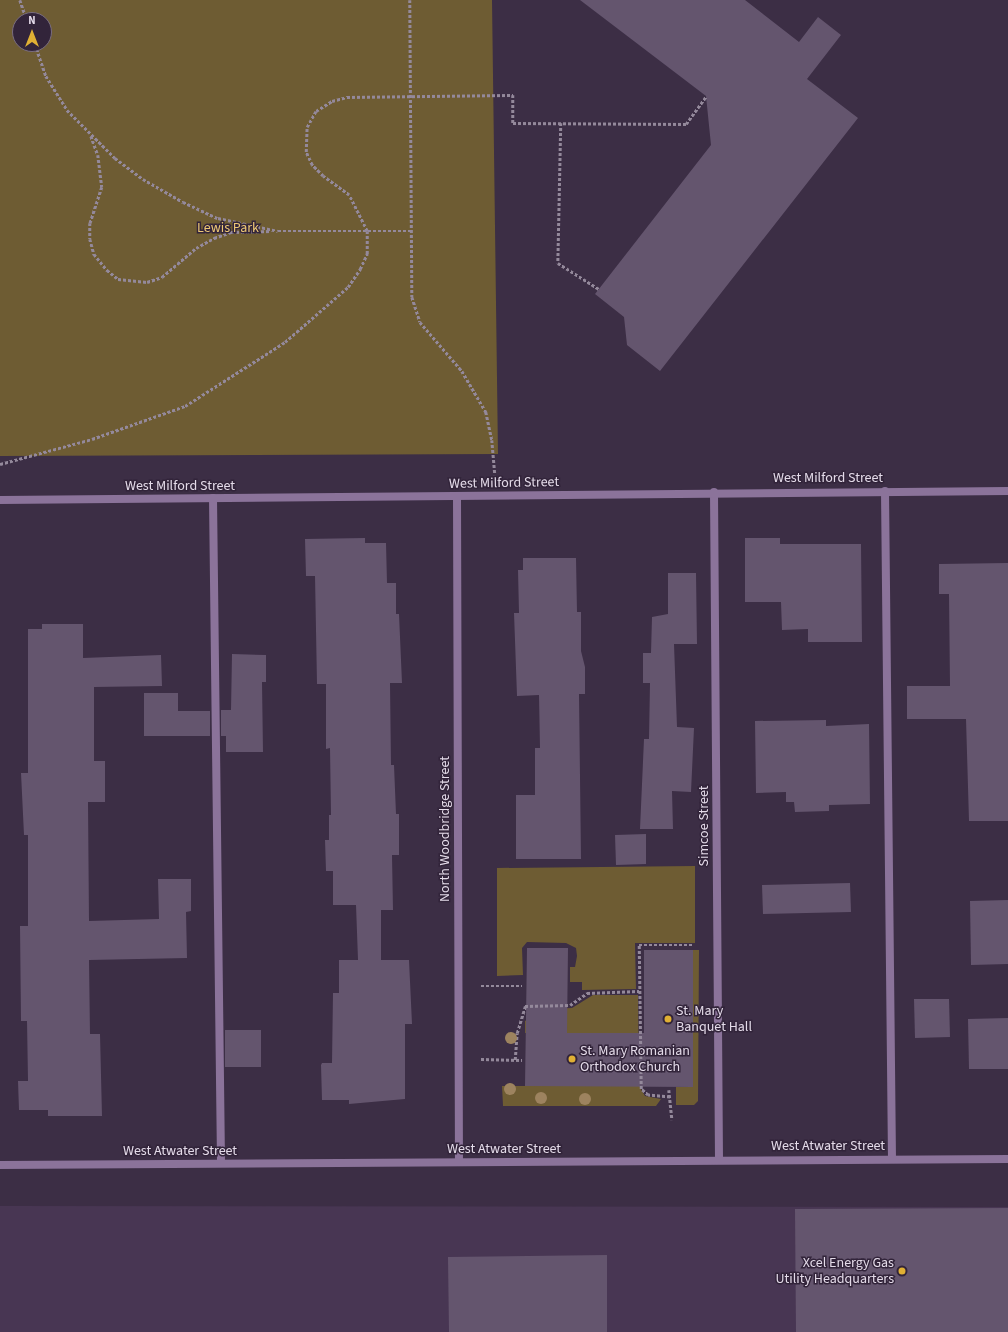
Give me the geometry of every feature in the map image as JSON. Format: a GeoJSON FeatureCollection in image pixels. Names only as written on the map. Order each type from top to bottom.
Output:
{"type":"FeatureCollection","features":[{"type":"Feature","properties":{"kind":"street"},"geometry":{"type":"LineString","coordinates":[[885,491],[892,1159]]}},
{"type":"Feature","properties":{"kind":"street","name":"West Milford Street"},"geometry":{"type":"LineString","coordinates":[[0,500],[495,497],[714,492],[1008,491]]}},
{"type":"Feature","properties":{"kind":"street","name":"Simcoe Street"},"geometry":{"type":"LineString","coordinates":[[714,492],[719,1159]]}},
{"type":"Feature","properties":{"kind":"street","name":"North Woodbridge Street"},"geometry":{"type":"LineString","coordinates":[[457,497],[459,1162]]}},
{"type":"Feature","properties":{"kind":"street"},"geometry":{"type":"LineString","coordinates":[[213,498],[221,1163]]}},
{"type":"Feature","properties":{"kind":"street","name":"West Atwater Street"},"geometry":{"type":"LineString","coordinates":[[0,1165],[719,1159],[1008,1159]]}},
{"type":"Feature","properties":{"kind":"path"},"geometry":{"type":"LineString","coordinates":[[20,0],[24,12]]}},
{"type":"Feature","properties":{"kind":"path"},"geometry":{"type":"LineString","coordinates":[[410,0],[412,297],[420,322],[462,371],[486,412],[492,440],[495,497]]}},
{"type":"Feature","properties":{"kind":"path"},"geometry":{"type":"LineString","coordinates":[[38,52],[46,76],[67,110],[91,136],[143,179],[183,202],[218,218],[278,231]]}},
{"type":"Feature","properties":{"kind":"path"},"geometry":{"type":"LineString","coordinates":[[0,464],[146,422],[185,406],[286,342],[348,287],[360,269],[367,254],[367,231],[349,195],[323,176],[312,165],[306,152],[307,127],[316,111],[332,101],[347,97],[411,95],[513,95],[513,123],[686,124],[706,96]]}},
{"type":"Feature","properties":{"kind":"path"},"geometry":{"type":"LineString","coordinates":[[561,123],[558,263],[599,288]]}},
{"type":"Feature","properties":{"kind":"path"},"geometry":{"type":"LineString","coordinates":[[91,136],[98,156],[102,188],[90,223],[90,239],[94,254],[107,270],[118,279],[147,282],[162,278],[196,248],[214,238],[231,232],[412,231]]}},
{"type":"Feature","properties":{"kind":"path"},"geometry":{"type":"LineString","coordinates":[[670,1097],[648,1095],[641,1089],[639,945],[692,945]]}},
{"type":"Feature","properties":{"kind":"path"},"geometry":{"type":"LineString","coordinates":[[476,986],[522,986]]}},
{"type":"Feature","properties":{"kind":"path"},"geometry":{"type":"LineString","coordinates":[[515,1060],[517,1033],[525,1006],[570,1005],[586,993],[639,992]]}},
{"type":"Feature","properties":{"kind":"path"},"geometry":{"type":"LineString","coordinates":[[476,1059],[522,1060]]}},
{"type":"Feature","properties":{"kind":"path"},"geometry":{"type":"LineString","coordinates":[[669,1090],[672,1120]]}},
{"type":"Feature","properties":{"kind":"shaded area"},"geometry":{"type":"Polygon","coordinates":[[[0,1206],[1008,1207],[1008,1332],[0,1332],[0,1206]]]}},
{"type":"Feature","properties":{"kind":"green space","name":"Lewis Park"},"geometry":{"type":"Polygon","coordinates":[[[0,0],[492,0],[498,454],[0,456],[0,0]]]}},
{"type":"Feature","properties":{"kind":"green space"},"geometry":{"type":"Polygon","coordinates":[[[695,866],[695,943],[635,943],[636,989],[582,990],[582,982],[570,982],[570,967],[575,967],[577,956],[576,948],[566,943],[527,942],[522,948],[523,975],[497,976],[497,868],[695,866]]]}},
{"type":"Feature","properties":{"kind":"green space"},"geometry":{"type":"Polygon","coordinates":[[[693,950],[699,950],[698,1101],[694,1105],[676,1105],[676,1087],[693,1087],[693,950]]]}},
{"type":"Feature","properties":{"kind":"green space"},"geometry":{"type":"Polygon","coordinates":[[[593,995],[638,995],[639,1086],[645,1096],[661,1099],[656,1106],[503,1106],[502,1086],[603,1086],[603,1033],[525,1033],[525,1021],[546,1009],[572,1008],[593,995]]]}},
{"type":"Feature","properties":{"kind":"building"},"geometry":{"type":"Polygon","coordinates":[[[580,0],[745,0],[799,42],[818,17],[841,35],[807,79],[858,118],[660,371],[627,345],[624,317],[595,294],[711,145],[706,96],[580,0]]]}},
{"type":"Feature","properties":{"kind":"building"},"geometry":{"type":"Polygon","coordinates":[[[365,538],[365,543],[386,543],[387,583],[396,583],[396,614],[399,614],[402,683],[390,683],[391,765],[394,765],[396,814],[399,814],[399,855],[392,855],[393,910],[381,910],[381,960],[409,960],[412,1024],[405,1024],[405,1099],[349,1104],[349,1100],[322,1100],[321,1065],[322,1063],[332,1063],[333,993],[339,993],[339,960],[358,960],[356,905],[333,905],[333,871],[326,871],[325,840],[329,840],[329,815],[331,815],[330,748],[326,749],[326,684],[317,684],[315,576],[306,576],[305,539],[365,538]]]}},
{"type":"Feature","properties":{"kind":"building"},"geometry":{"type":"Polygon","coordinates":[[[745,538],[780,538],[780,544],[861,544],[862,642],[808,642],[808,629],[782,630],[781,602],[745,602],[745,538]]]}},
{"type":"Feature","properties":{"kind":"building"},"geometry":{"type":"Polygon","coordinates":[[[523,558],[576,558],[577,612],[581,612],[581,651],[585,667],[585,694],[579,694],[581,859],[516,859],[516,795],[535,795],[535,748],[540,748],[539,695],[517,696],[514,613],[519,613],[518,570],[523,570],[523,558]]]}},
{"type":"Feature","properties":{"kind":"building"},"geometry":{"type":"Polygon","coordinates":[[[1008,563],[1008,821],[969,821],[966,719],[907,719],[907,686],[950,686],[949,594],[939,594],[939,564],[1008,563]]]}},
{"type":"Feature","properties":{"kind":"building"},"geometry":{"type":"Polygon","coordinates":[[[668,573],[696,573],[697,644],[674,644],[677,727],[694,728],[691,792],[672,791],[673,829],[640,829],[644,739],[649,739],[650,683],[643,683],[643,653],[651,653],[652,617],[668,614],[668,573]]]}},
{"type":"Feature","properties":{"kind":"building"},"geometry":{"type":"Polygon","coordinates":[[[42,624],[83,624],[83,658],[161,655],[162,686],[94,687],[94,761],[105,761],[105,802],[88,802],[89,921],[159,919],[158,879],[191,879],[191,911],[186,912],[187,958],[89,960],[90,1034],[100,1034],[102,1116],[48,1116],[48,1110],[19,1110],[18,1081],[28,1081],[27,1021],[21,1021],[20,926],[28,926],[28,835],[24,835],[21,773],[28,773],[28,629],[42,629],[42,624]]]}},
{"type":"Feature","properties":{"kind":"building"},"geometry":{"type":"Polygon","coordinates":[[[232,654],[266,655],[266,682],[262,682],[263,752],[226,752],[226,736],[221,736],[221,710],[231,710],[232,654]]]}},
{"type":"Feature","properties":{"kind":"building"},"geometry":{"type":"Polygon","coordinates":[[[144,693],[178,693],[178,711],[210,711],[210,736],[144,736],[144,693]]]}},
{"type":"Feature","properties":{"kind":"building"},"geometry":{"type":"Polygon","coordinates":[[[826,720],[826,726],[869,724],[870,804],[829,805],[829,811],[795,812],[794,802],[786,802],[786,792],[756,793],[755,721],[826,720]]]}},
{"type":"Feature","properties":{"kind":"building"},"geometry":{"type":"Polygon","coordinates":[[[646,834],[646,864],[616,865],[615,835],[646,834]]]}},
{"type":"Feature","properties":{"kind":"building"},"geometry":{"type":"Polygon","coordinates":[[[850,883],[851,912],[763,914],[762,885],[850,883]]]}},
{"type":"Feature","properties":{"kind":"building"},"geometry":{"type":"Polygon","coordinates":[[[1008,900],[1008,964],[971,965],[970,901],[1008,900]]]}},
{"type":"Feature","properties":{"kind":"building"},"geometry":{"type":"Polygon","coordinates":[[[527,948],[568,948],[567,1033],[644,1033],[644,950],[693,950],[693,1087],[525,1086],[527,948]]]}},
{"type":"Feature","properties":{"kind":"building"},"geometry":{"type":"Polygon","coordinates":[[[914,999],[949,999],[950,1037],[915,1038],[914,999]]]}},
{"type":"Feature","properties":{"kind":"building"},"geometry":{"type":"Polygon","coordinates":[[[1008,1018],[1008,1069],[969,1069],[968,1019],[1008,1018]]]}},
{"type":"Feature","properties":{"kind":"building"},"geometry":{"type":"Polygon","coordinates":[[[225,1030],[261,1030],[261,1067],[225,1067],[225,1030]]]}},
{"type":"Feature","properties":{"kind":"building","name":"Xcel Energy Gas Utility Headquarters"},"geometry":{"type":"Polygon","coordinates":[[[1008,1208],[1008,1332],[796,1332],[795,1209],[1008,1208]]]}},
{"type":"Feature","properties":{"kind":"building"},"geometry":{"type":"Polygon","coordinates":[[[607,1255],[607,1332],[449,1332],[448,1257],[607,1255]]]}},
{"type":"Feature","properties":{"kind":"place","name":"St. Mary Banquet Hall"},"geometry":{"type":"Point","coordinates":[668,1019]}},
{"type":"Feature","properties":{"kind":"place","name":"St. Mary Romanian Orthodox Church"},"geometry":{"type":"Point","coordinates":[572,1059]}},
{"type":"Feature","properties":{"kind":"place","name":"Xcel Energy Gas Utility Headquarters"},"geometry":{"type":"Point","coordinates":[902,1271]}}]}
